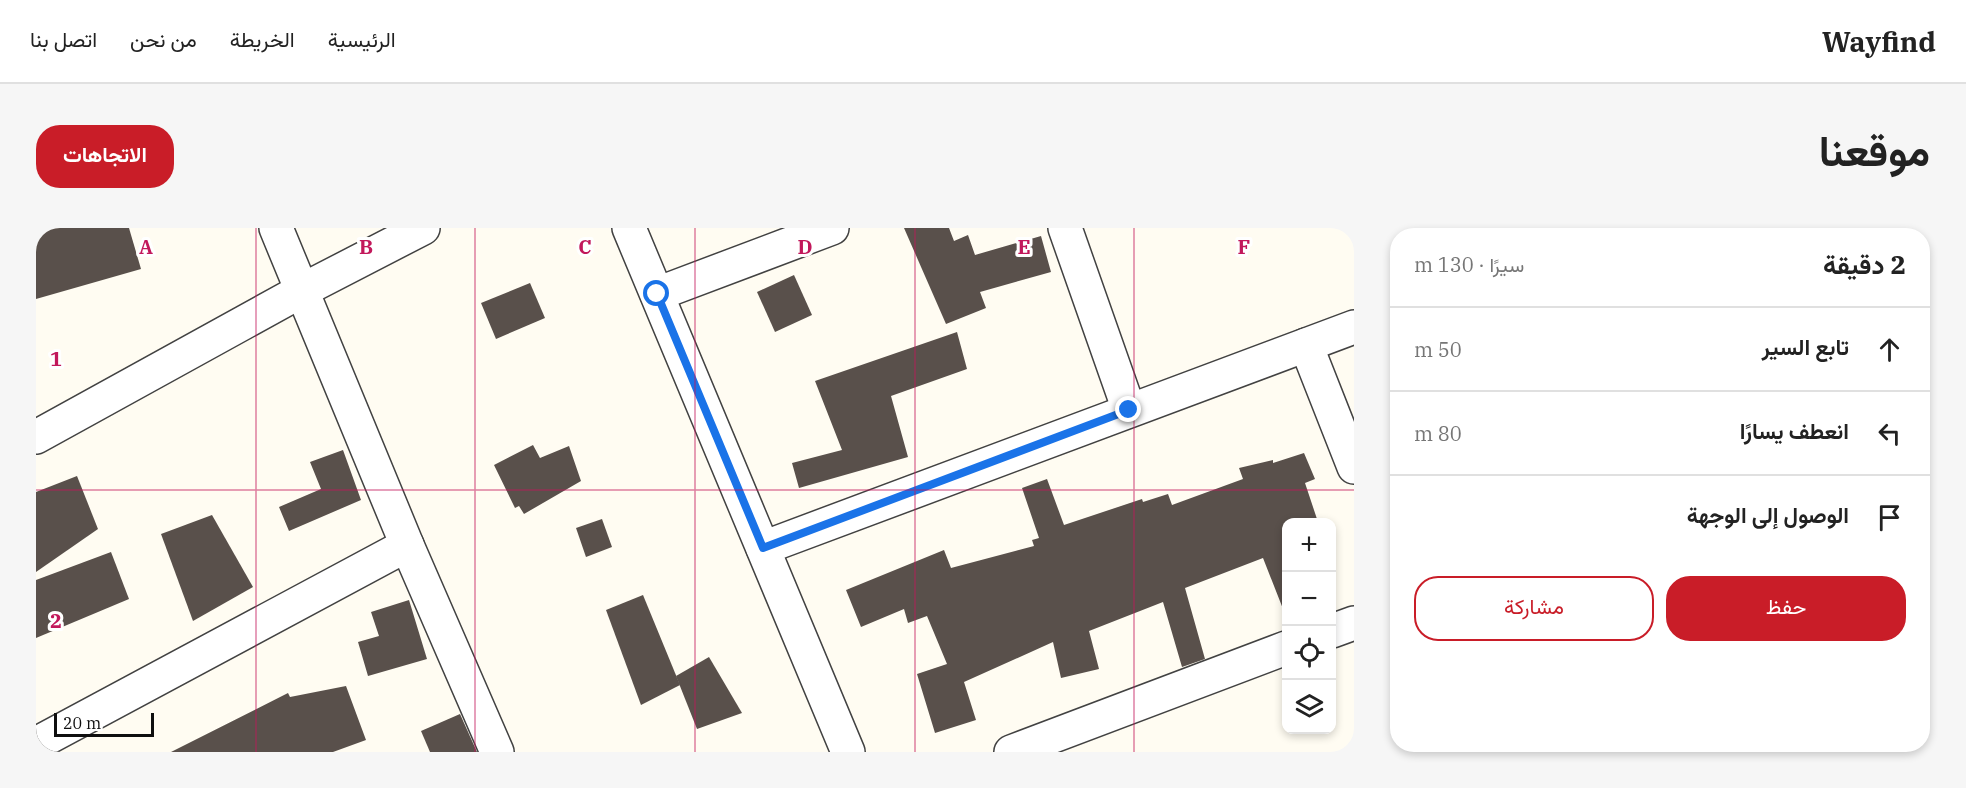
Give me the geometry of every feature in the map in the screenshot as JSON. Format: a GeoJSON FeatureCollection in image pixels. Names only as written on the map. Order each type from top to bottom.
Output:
{"type":"FeatureCollection","features":[{"type":"Feature","properties":{"kind":"street"},"geometry":{"type":"LineString","coordinates":[[276,228],[407,545],[497,752]]}},
{"type":"Feature","properties":{"kind":"street"},"geometry":{"type":"LineString","coordinates":[[36,437],[301,291],[423,228]]}},
{"type":"Feature","properties":{"kind":"street"},"geometry":{"type":"LineString","coordinates":[[629,228],[848,752]]}},
{"type":"Feature","properties":{"kind":"street"},"geometry":{"type":"LineString","coordinates":[[657,294],[832,228]]}},
{"type":"Feature","properties":{"kind":"street"},"geometry":{"type":"LineString","coordinates":[[1065,228],[1129,410]]}},
{"type":"Feature","properties":{"kind":"street"},"geometry":{"type":"LineString","coordinates":[[763,548],[1354,327]]}},
{"type":"Feature","properties":{"kind":"street"},"geometry":{"type":"LineString","coordinates":[[1306,345],[1354,466]]}},
{"type":"Feature","properties":{"kind":"street"},"geometry":{"type":"LineString","coordinates":[[36,744],[407,545]]}},
{"type":"Feature","properties":{"kind":"street"},"geometry":{"type":"LineString","coordinates":[[1336,630],[1354,623]]}},
{"type":"Feature","properties":{"kind":"street"},"geometry":{"type":"LineString","coordinates":[[1011,752],[1282,650]]}},
{"type":"Feature","properties":{"kind":"building"},"geometry":{"type":"Polygon","coordinates":[[[36,228],[129,228],[141,269],[36,299],[36,228]]]}},
{"type":"Feature","properties":{"kind":"building"},"geometry":{"type":"Polygon","coordinates":[[[904,228],[949,228],[954,241],[968,235],[975,255],[1041,236],[1051,272],[980,292],[986,308],[946,324],[904,228]]]}},
{"type":"Feature","properties":{"kind":"building"},"geometry":{"type":"Polygon","coordinates":[[[794,275],[812,315],[775,332],[757,292],[794,275]]]}},
{"type":"Feature","properties":{"kind":"building"},"geometry":{"type":"Polygon","coordinates":[[[530,283],[545,318],[496,339],[481,303],[530,283]]]}},
{"type":"Feature","properties":{"kind":"building"},"geometry":{"type":"Polygon","coordinates":[[[957,332],[967,369],[891,396],[908,457],[799,488],[792,463],[842,450],[815,381],[957,332]]]}},
{"type":"Feature","properties":{"kind":"building"},"geometry":{"type":"Polygon","coordinates":[[[533,445],[540,458],[569,446],[581,481],[524,514],[519,506],[515,508],[494,465],[533,445]]]}},
{"type":"Feature","properties":{"kind":"building"},"geometry":{"type":"Polygon","coordinates":[[[343,450],[361,500],[289,531],[279,507],[321,489],[310,462],[343,450]]]}},
{"type":"Feature","properties":{"kind":"building"},"geometry":{"type":"Polygon","coordinates":[[[1304,453],[1315,479],[1305,483],[1317,518],[1282,518],[1282,606],[1263,558],[1185,588],[1205,659],[1182,667],[1163,602],[1089,631],[1099,669],[1061,678],[1053,642],[964,682],[976,720],[935,733],[917,674],[947,664],[927,616],[908,623],[904,609],[861,627],[846,590],[944,550],[951,568],[1034,546],[1032,540],[1039,538],[1022,488],[1047,479],[1064,525],[1142,499],[1143,502],[1168,494],[1172,505],[1243,479],[1239,468],[1273,460],[1273,463],[1304,453]]]}},
{"type":"Feature","properties":{"kind":"building"},"geometry":{"type":"Polygon","coordinates":[[[77,476],[98,529],[36,572],[36,492],[77,476]]]}},
{"type":"Feature","properties":{"kind":"building"},"geometry":{"type":"Polygon","coordinates":[[[212,515],[253,587],[193,621],[161,534],[212,515]]]}},
{"type":"Feature","properties":{"kind":"building"},"geometry":{"type":"Polygon","coordinates":[[[602,519],[612,547],[586,557],[576,528],[602,519]]]}},
{"type":"Feature","properties":{"kind":"building"},"geometry":{"type":"Polygon","coordinates":[[[111,552],[129,599],[36,638],[36,580],[111,552]]]}},
{"type":"Feature","properties":{"kind":"building"},"geometry":{"type":"Polygon","coordinates":[[[643,595],[680,685],[641,705],[606,610],[643,595]]]}},
{"type":"Feature","properties":{"kind":"building"},"geometry":{"type":"Polygon","coordinates":[[[409,600],[427,659],[368,676],[358,642],[379,636],[371,612],[409,600]]]}},
{"type":"Feature","properties":{"kind":"building"},"geometry":{"type":"Polygon","coordinates":[[[709,657],[742,713],[697,729],[676,676],[709,657]]]}},
{"type":"Feature","properties":{"kind":"building"},"geometry":{"type":"Polygon","coordinates":[[[346,686],[366,740],[333,752],[171,752],[288,693],[290,697],[346,686]]]}},
{"type":"Feature","properties":{"kind":"building"},"geometry":{"type":"Polygon","coordinates":[[[460,714],[477,752],[430,752],[421,731],[460,714]]]}},
{"type":"Feature","properties":{"kind":"route"},"geometry":{"type":"LineString","coordinates":[[657,294],[763,548],[1129,410]]}}]}
